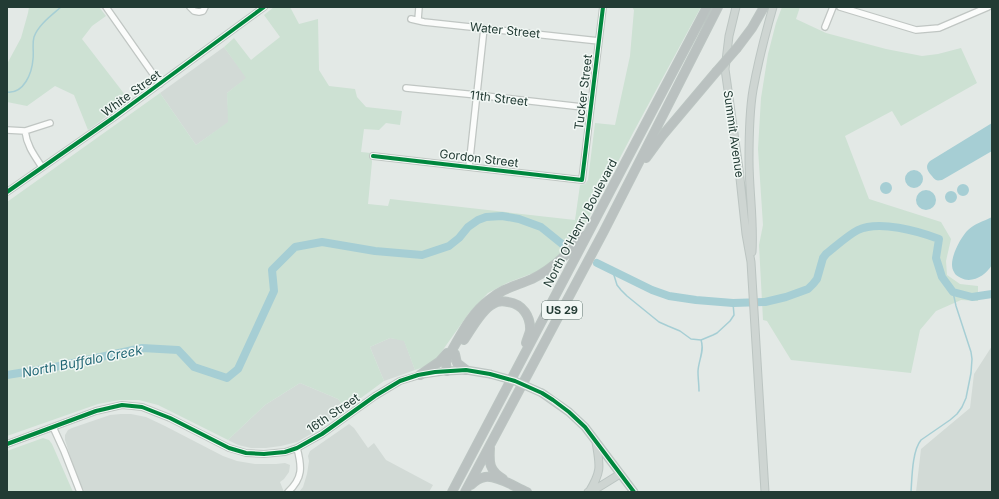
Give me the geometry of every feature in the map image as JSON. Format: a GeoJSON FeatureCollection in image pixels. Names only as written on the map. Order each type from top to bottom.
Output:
{"type":"FeatureCollection","features":[{"type":"Feature","properties":{"kind":"highway","name":"North O'Henry Boulevard"},"geometry":{"type":"LineString","coordinates":[[452,492],[707,7]]}},
{"type":"Feature","properties":{"kind":"highway","name":"North O'Henry Boulevard"},"geometry":{"type":"LineString","coordinates":[[466,490],[632,176],[718,7]]}},
{"type":"Feature","properties":{"kind":"highway"},"geometry":{"type":"LineString","coordinates":[[632,176],[662,136],[737,48],[752,28],[764,7]]}},
{"type":"Feature","properties":{"kind":"highway"},"geometry":{"type":"LineString","coordinates":[[447,371],[455,350],[475,314],[488,300],[502,291],[532,279],[549,270],[570,251],[594,222]]}},
{"type":"Feature","properties":{"kind":"highway"},"geometry":{"type":"LineString","coordinates":[[420,375],[455,350],[487,308],[494,303],[503,301],[511,302],[522,308],[527,314],[530,324],[529,333],[515,372]]}},
{"type":"Feature","properties":{"kind":"highway"},"geometry":{"type":"LineString","coordinates":[[455,350],[457,363],[466,370]]}},
{"type":"Feature","properties":{"kind":"highway"},"geometry":{"type":"LineString","coordinates":[[491,443],[489,459],[491,467],[496,474],[517,488]]}},
{"type":"Feature","properties":{"kind":"highway"},"geometry":{"type":"LineString","coordinates":[[466,490],[478,479],[486,477],[495,478],[527,492]]}},
{"type":"Feature","properties":{"kind":"main road","name":"Summit Avenue"},"geometry":{"type":"LineString","coordinates":[[738,7],[728,36],[725,69],[754,293],[765,492]]}},
{"type":"Feature","properties":{"kind":"main road","name":"Summit Avenue"},"geometry":{"type":"LineString","coordinates":[[751,262],[753,237],[749,161],[750,126],[753,92],[760,56],[773,7]]}},
{"type":"Feature","properties":{"kind":"main road","name":"16th Street"},"geometry":{"type":"LineString","coordinates":[[447,371],[466,370],[490,374],[515,381],[542,393],[553,400],[573,415],[585,427],[634,492]]}},
{"type":"Feature","properties":{"kind":"main road"},"geometry":{"type":"LineString","coordinates":[[589,492],[599,474],[599,459],[595,440]]}},
{"type":"Feature","properties":{"kind":"main road"},"geometry":{"type":"LineString","coordinates":[[589,492],[620,474]]}},
{"type":"Feature","properties":{"kind":"street"},"geometry":{"type":"LineString","coordinates":[[106,7],[160,84]]}},
{"type":"Feature","properties":{"kind":"street"},"geometry":{"type":"LineString","coordinates":[[190,7],[194,11],[199,12],[203,11],[205,7]]}},
{"type":"Feature","properties":{"kind":"street","name":"White Street"},"geometry":{"type":"LineString","coordinates":[[7,192],[160,84],[264,7]]}},
{"type":"Feature","properties":{"kind":"street"},"geometry":{"type":"LineString","coordinates":[[418,20],[419,7]]}},
{"type":"Feature","properties":{"kind":"street","name":"Tucker Street"},"geometry":{"type":"LineString","coordinates":[[582,180],[603,7]]}},
{"type":"Feature","properties":{"kind":"street"},"geometry":{"type":"LineString","coordinates":[[825,27],[833,7]]}},
{"type":"Feature","properties":{"kind":"street"},"geometry":{"type":"LineString","coordinates":[[840,7],[916,30],[938,28],[988,7]]}},
{"type":"Feature","properties":{"kind":"street","name":"Water Street"},"geometry":{"type":"LineString","coordinates":[[411,19],[599,41]]}},
{"type":"Feature","properties":{"kind":"street"},"geometry":{"type":"LineString","coordinates":[[469,167],[484,28]]}},
{"type":"Feature","properties":{"kind":"street","name":"11th Street"},"geometry":{"type":"LineString","coordinates":[[406,88],[591,108]]}},
{"type":"Feature","properties":{"kind":"street"},"geometry":{"type":"LineString","coordinates":[[7,130],[25,131],[50,123]]}},
{"type":"Feature","properties":{"kind":"street"},"geometry":{"type":"LineString","coordinates":[[25,131],[30,150],[42,167]]}},
{"type":"Feature","properties":{"kind":"street","name":"Gordon Street"},"geometry":{"type":"LineString","coordinates":[[373,156],[582,180]]}},
{"type":"Feature","properties":{"kind":"street","name":"16th Street"},"geometry":{"type":"LineString","coordinates":[[7,444],[96,411],[122,405],[142,407],[163,415],[229,448],[246,453],[264,454],[285,452],[297,448],[322,434],[375,396],[400,381],[420,375],[447,371]]}},
{"type":"Feature","properties":{"kind":"street"},"geometry":{"type":"LineString","coordinates":[[53,427],[64,450],[80,492]]}},
{"type":"Feature","properties":{"kind":"street"},"geometry":{"type":"LineString","coordinates":[[288,492],[298,480],[300,473],[301,462],[297,448]]}},
{"type":"Feature","properties":{"kind":"shaded area"},"geometry":{"type":"Polygon","coordinates":[[[224,47],[247,78],[227,93],[229,122],[196,145],[160,93],[224,47]]]}},
{"type":"Feature","properties":{"kind":"shaded area"},"geometry":{"type":"Polygon","coordinates":[[[390,338],[404,340],[415,370],[384,381],[370,347],[390,338]]]}},
{"type":"Feature","properties":{"kind":"shaded area"},"geometry":{"type":"Polygon","coordinates":[[[992,346],[992,492],[916,492],[921,449],[970,408],[974,374],[992,346]]]}},
{"type":"Feature","properties":{"kind":"shaded area"},"geometry":{"type":"Polygon","coordinates":[[[300,383],[338,399],[346,409],[297,442],[266,448],[251,448],[238,445],[228,440],[265,405],[300,383]]]}},
{"type":"Feature","properties":{"kind":"shaded area"},"geometry":{"type":"Polygon","coordinates":[[[121,414],[146,417],[223,456],[237,461],[255,464],[285,463],[290,465],[289,472],[280,482],[284,492],[85,492],[79,482],[65,440],[65,435],[68,430],[72,428],[110,415],[121,414]]]}},
{"type":"Feature","properties":{"kind":"shaded area"},"geometry":{"type":"Polygon","coordinates":[[[349,424],[354,428],[368,448],[374,443],[386,460],[433,485],[429,492],[299,492],[303,487],[307,474],[309,461],[308,456],[310,451],[349,424]]]}},
{"type":"Feature","properties":{"kind":"green space"},"geometry":{"type":"Polygon","coordinates":[[[29,7],[99,7],[106,16],[92,26],[82,39],[129,100],[88,130],[74,95],[55,86],[27,106],[7,102],[7,64],[21,38],[29,7]]]}},
{"type":"Feature","properties":{"kind":"green space"},"geometry":{"type":"Polygon","coordinates":[[[274,7],[290,7],[299,24],[318,19],[319,70],[329,86],[355,89],[357,97],[366,107],[402,111],[400,125],[386,123],[379,130],[364,129],[361,152],[371,153],[372,162],[368,204],[388,206],[390,199],[575,220],[580,185],[585,184],[588,180],[595,123],[615,125],[630,56],[634,10],[632,7],[701,7],[575,241],[560,257],[544,269],[507,283],[488,293],[469,313],[435,361],[427,366],[415,370],[404,341],[390,338],[370,347],[384,381],[346,409],[338,399],[300,383],[265,405],[228,440],[158,405],[139,400],[120,400],[98,404],[7,436],[7,202],[160,93],[196,145],[228,122],[227,93],[246,78],[224,47],[234,38],[251,60],[280,37],[264,15],[274,7]]]}},
{"type":"Feature","properties":{"kind":"green space"},"geometry":{"type":"Polygon","coordinates":[[[782,7],[800,7],[796,19],[826,33],[886,49],[922,56],[938,54],[961,48],[977,83],[901,126],[892,111],[845,136],[869,199],[941,222],[951,239],[946,261],[947,275],[960,284],[978,286],[978,301],[961,300],[936,311],[920,330],[911,373],[791,360],[767,321],[763,320],[759,245],[763,225],[758,149],[761,98],[768,54],[782,7]]]}},
{"type":"Feature","properties":{"kind":"green space"},"geometry":{"type":"Polygon","coordinates":[[[43,438],[49,440],[52,444],[73,492],[7,492],[7,451],[43,438]]]}},
{"type":"Feature","properties":{"kind":"water"},"geometry":{"type":"Polygon","coordinates":[[[992,123],[992,151],[942,180],[934,179],[927,168],[930,161],[992,123]]]}},
{"type":"Feature","properties":{"kind":"water"},"geometry":{"type":"Polygon","coordinates":[[[914,170],[920,173],[923,179],[920,185],[914,188],[908,185],[905,179],[908,173],[914,170]]]}},
{"type":"Feature","properties":{"kind":"water"},"geometry":{"type":"Polygon","coordinates":[[[884,182],[888,182],[892,188],[888,194],[884,194],[880,190],[880,186],[884,182]]]}},
{"type":"Feature","properties":{"kind":"water"},"geometry":{"type":"Polygon","coordinates":[[[961,184],[965,184],[969,190],[965,196],[961,196],[957,192],[957,188],[961,184]]]}},
{"type":"Feature","properties":{"kind":"water"},"geometry":{"type":"Polygon","coordinates":[[[926,190],[933,193],[936,200],[933,207],[926,210],[919,207],[916,200],[919,193],[926,190]]]}},
{"type":"Feature","properties":{"kind":"water"},"geometry":{"type":"Polygon","coordinates":[[[949,191],[953,191],[957,197],[953,203],[949,203],[945,199],[945,195],[949,191]]]}},
{"type":"Feature","properties":{"kind":"water"},"geometry":{"type":"Polygon","coordinates":[[[992,217],[992,265],[978,278],[965,280],[955,274],[952,268],[955,250],[970,228],[992,217]]]}},
{"type":"Feature","properties":{"kind":"waterway"},"geometry":{"type":"LineString","coordinates":[[7,92],[18,90],[26,82],[32,65],[34,37],[46,20],[61,7]]}},
{"type":"Feature","properties":{"kind":"waterway","name":"North Buffalo Creek"},"geometry":{"type":"LineString","coordinates":[[7,375],[50,368],[142,348],[178,350],[194,367],[227,378],[238,369],[274,291],[272,270],[295,247],[322,242],[375,251],[422,255],[449,246],[459,238],[468,227],[478,220],[486,217],[502,216],[519,219],[541,227],[567,248]]}},
{"type":"Feature","properties":{"kind":"waterway","name":"North Buffalo Creek"},"geometry":{"type":"LineString","coordinates":[[597,263],[652,290],[669,296],[733,303],[765,302],[786,297],[808,289],[817,279],[823,258],[826,254],[854,232],[867,227],[887,226],[910,230],[939,239],[936,258],[942,277],[953,292],[972,297],[992,294]]}},
{"type":"Feature","properties":{"kind":"waterway"},"geometry":{"type":"LineString","coordinates":[[613,272],[617,285],[627,296],[659,322],[680,331],[691,339],[701,340],[717,333],[730,321],[734,315],[733,303]]}},
{"type":"Feature","properties":{"kind":"waterway"},"geometry":{"type":"LineString","coordinates":[[911,492],[913,465],[918,445],[921,440],[957,414],[966,398],[972,359],[953,292]]}},
{"type":"Feature","properties":{"kind":"waterway"},"geometry":{"type":"LineString","coordinates":[[699,391],[698,368],[702,352],[701,340]]}},
{"type":"Feature","properties":{"kind":"cycle path"},"geometry":{"type":"LineString","coordinates":[[7,192],[113,118],[264,7]]}},
{"type":"Feature","properties":{"kind":"cycle path"},"geometry":{"type":"LineString","coordinates":[[373,156],[582,180],[603,7]]}},
{"type":"Feature","properties":{"kind":"cycle path"},"geometry":{"type":"LineString","coordinates":[[7,444],[96,411],[122,405],[142,407],[170,418],[229,448],[246,453],[264,454],[285,452],[297,448],[322,434],[375,396],[400,381],[418,375],[435,372],[466,370],[490,374],[515,381],[542,393],[553,400],[585,427],[634,492]]}}]}
